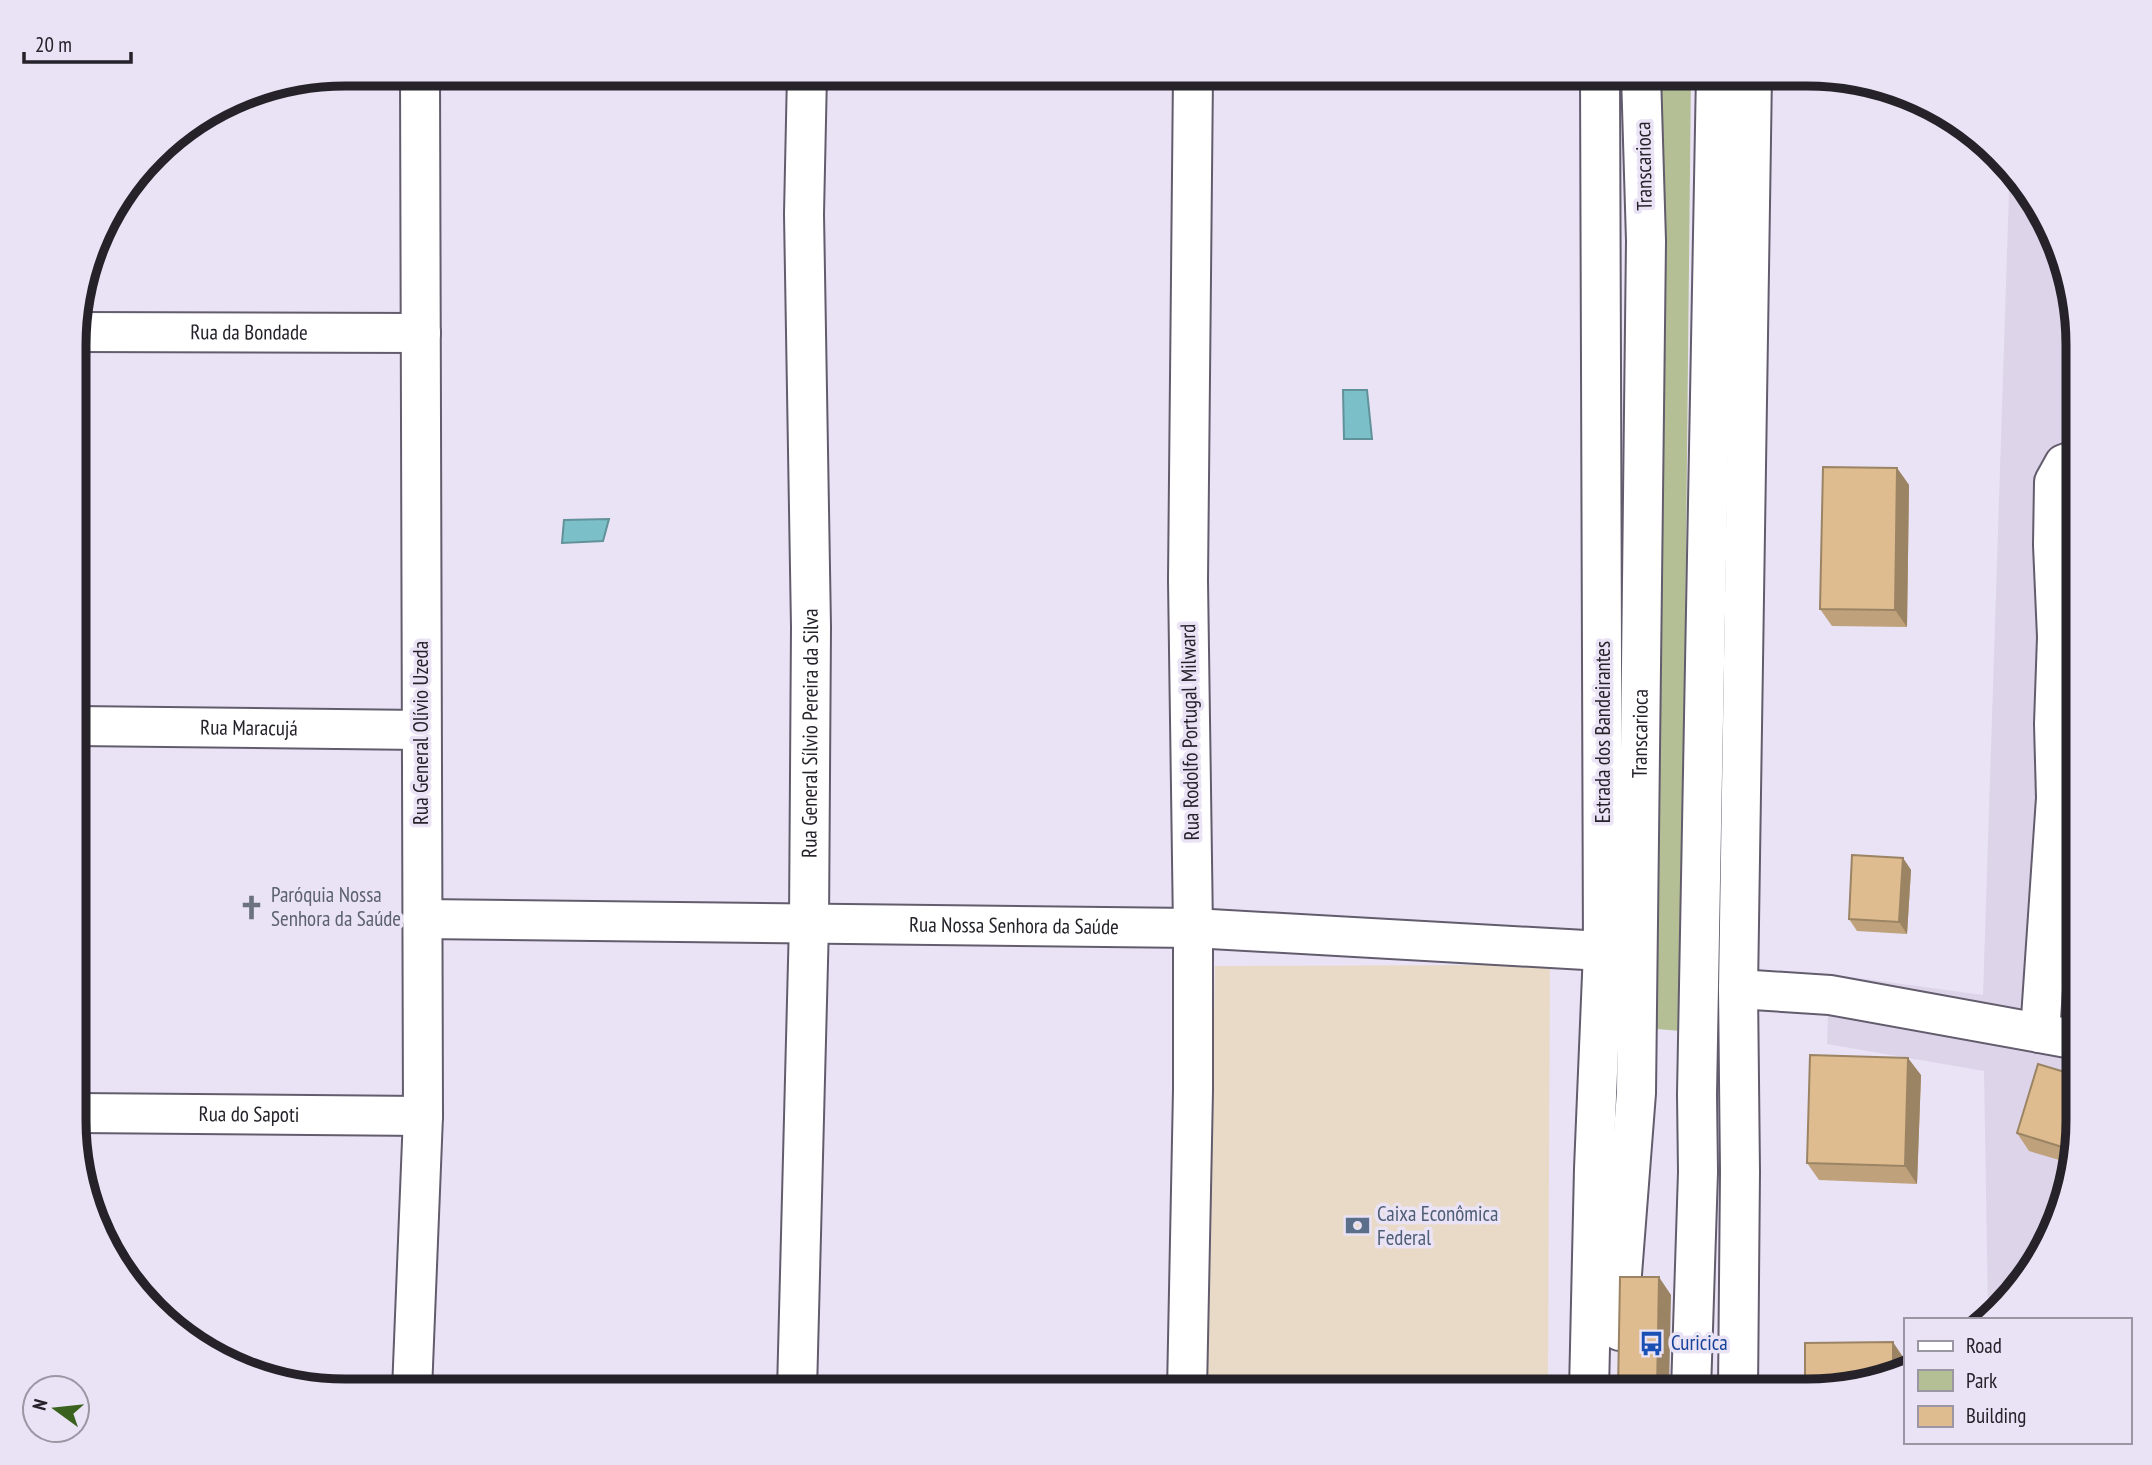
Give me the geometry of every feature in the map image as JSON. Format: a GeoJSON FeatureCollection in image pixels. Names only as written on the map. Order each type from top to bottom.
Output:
{"type":"FeatureCollection","features":[{"type":"Feature","properties":{"kind":"street","name":"Rua General Olívio Uzeda"},"geometry":{"type":"LineString","coordinates":[[412,1379],[423,1116],[420,86]]}},
{"type":"Feature","properties":{"kind":"street","name":"Rua General Sílvio Pereira da Silva"},"geometry":{"type":"LineString","coordinates":[[797,1379],[809,923],[811,626],[804,214],[807,86]]}},
{"type":"Feature","properties":{"kind":"street","name":"Rua Rodolfo Portugal Milward"},"geometry":{"type":"LineString","coordinates":[[1186,1379],[1193,1090],[1188,580],[1194,86]]}},
{"type":"Feature","properties":{"kind":"street","name":"Estrada dos Bandeirantes"},"geometry":{"type":"LineString","coordinates":[[1589,1379],[1594,1169],[1604,951],[1598,86]]}},
{"type":"Feature","properties":{"kind":"street","name":"Transcarioca"},"geometry":{"type":"LineString","coordinates":[[1619,1379],[1621,1287],[1636,1093],[1646,241],[1642,86]]}},
{"type":"Feature","properties":{"kind":"street"},"geometry":{"type":"LineString","coordinates":[[1691,1379],[1698,1172],[1697,1094],[1716,86]]}},
{"type":"Feature","properties":{"kind":"street"},"geometry":{"type":"LineString","coordinates":[[1738,1379],[1738,989],[1752,86]]}},
{"type":"Feature","properties":{"kind":"street","name":"Rua da Bondade"},"geometry":{"type":"LineString","coordinates":[[86,332],[421,333]]}},
{"type":"Feature","properties":{"kind":"street"},"geometry":{"type":"LineString","coordinates":[[2040,1033],[2056,798],[2054,482],[2066,463]]}},
{"type":"Feature","properties":{"kind":"street","name":"Rua Maracujá"},"geometry":{"type":"LineString","coordinates":[[86,726],[421,730]]}},
{"type":"Feature","properties":{"kind":"street","name":"Rua Nossa Senhora da Saúde"},"geometry":{"type":"LineString","coordinates":[[422,919],[1193,928],[1604,951]]}},
{"type":"Feature","properties":{"kind":"street"},"geometry":{"type":"LineString","coordinates":[[1738,989],[1830,995],[2066,1038]]}},
{"type":"Feature","properties":{"kind":"street"},"geometry":{"type":"LineString","coordinates":[[1636,1093],[1697,1094]]}},
{"type":"Feature","properties":{"kind":"street","name":"Rua do Sapoti"},"geometry":{"type":"LineString","coordinates":[[86,1113],[423,1116]]}},
{"type":"Feature","properties":{"kind":"shaded area"},"geometry":{"type":"Polygon","coordinates":[[[2009,191],[2018,195],[2023,201],[2047,245],[2061,294],[2066,328],[2066,1137],[2061,1171],[2047,1220],[2023,1264],[1988,1305],[1984,1071],[1827,1044],[1829,974],[1983,995],[2009,191]]]}},
{"type":"Feature","properties":{"kind":"shaded area"},"geometry":{"type":"Polygon","coordinates":[[[1550,965],[1548,1379],[1206,1379],[1215,966],[1550,965]]]}},
{"type":"Feature","properties":{"kind":"green space"},"geometry":{"type":"Polygon","coordinates":[[[1655,86],[1691,86],[1681,1031],[1644,1028],[1655,86]]]}},
{"type":"Feature","properties":{"kind":"green space"},"geometry":{"type":"Polygon","coordinates":[[[2009,182],[2018,195],[2009,191],[2009,182]]]}},
{"type":"Feature","properties":{"kind":"water"},"geometry":{"type":"Polygon","coordinates":[[[1343,390],[1367,390],[1372,439],[1344,439],[1343,390]]]}},
{"type":"Feature","properties":{"kind":"water"},"geometry":{"type":"Polygon","coordinates":[[[609,519],[603,541],[562,543],[564,520],[609,519]]]}},
{"type":"Feature","properties":{"kind":"building"},"geometry":{"type":"Polygon","coordinates":[[[1823,467],[1897,468],[1895,610],[1820,609],[1823,467]]]}},
{"type":"Feature","properties":{"kind":"building"},"geometry":{"type":"Polygon","coordinates":[[[1852,855],[1903,858],[1899,922],[1849,919],[1852,855]]]}},
{"type":"Feature","properties":{"kind":"building"},"geometry":{"type":"Polygon","coordinates":[[[1810,1055],[1908,1058],[1905,1166],[1807,1163],[1810,1055]]]}},
{"type":"Feature","properties":{"kind":"building"},"geometry":{"type":"Polygon","coordinates":[[[2038,1064],[2066,1072],[2065,1148],[2017,1133],[2038,1064]]]}},
{"type":"Feature","properties":{"kind":"building"},"geometry":{"type":"Polygon","coordinates":[[[1620,1277],[1659,1277],[1657,1379],[1618,1379],[1620,1277]]]}},
{"type":"Feature","properties":{"kind":"building"},"geometry":{"type":"Polygon","coordinates":[[[1893,1342],[1893,1365],[1841,1377],[1805,1379],[1805,1343],[1893,1342]]]}},
{"type":"Feature","properties":{"kind":"place","name":"Paróquia Nossa Senhora da Saúde"},"geometry":{"type":"Point","coordinates":[251,907]}},
{"type":"Feature","properties":{"kind":"place","name":"Caixa Econômica Federal"},"geometry":{"type":"Point","coordinates":[1357,1226]}},
{"type":"Feature","properties":{"kind":"place","name":"Curicica"},"geometry":{"type":"Point","coordinates":[1651,1343]}}]}
